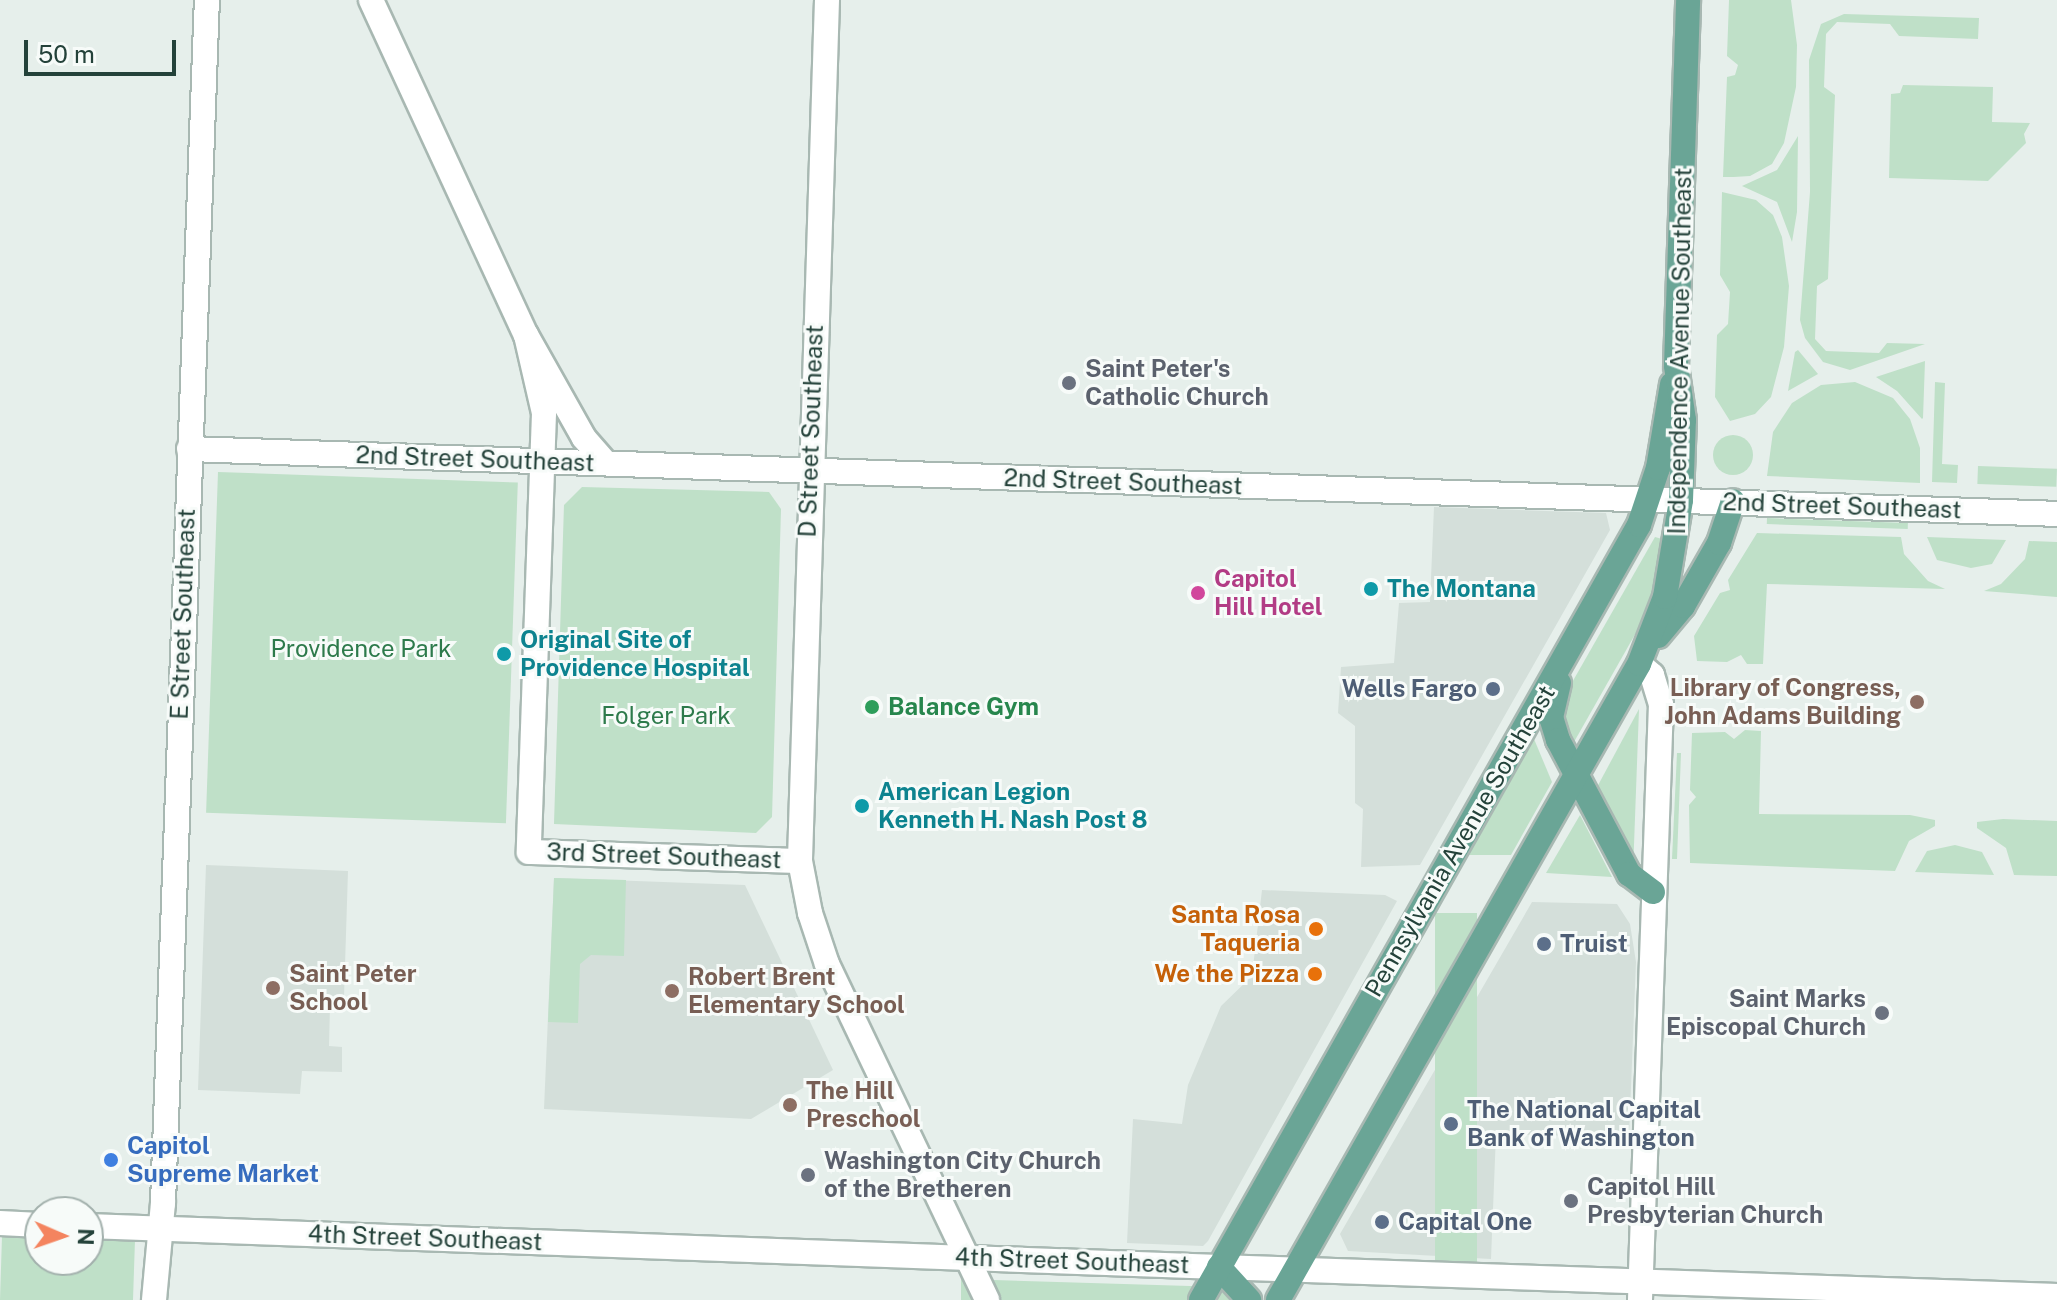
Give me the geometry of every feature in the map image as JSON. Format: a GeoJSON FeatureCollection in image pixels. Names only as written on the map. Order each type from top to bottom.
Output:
{"type":"FeatureCollection","features":[{"type":"Feature","properties":{"kind":"main road","name":"Independence Avenue Southeast"},"geometry":{"type":"LineString","coordinates":[[1643,657],[1672,573],[1681,500],[1684,420],[1676,366],[1688,0]]}},
{"type":"Feature","properties":{"kind":"main road","name":"Pennsylvania Avenue Southeast"},"geometry":{"type":"LineString","coordinates":[[1201,1300],[1575,640],[1649,500],[1676,366]]}},
{"type":"Feature","properties":{"kind":"main road"},"geometry":{"type":"LineString","coordinates":[[1278,1300],[1643,657],[1683,606],[1726,530],[1733,501]]}},
{"type":"Feature","properties":{"kind":"main road"},"geometry":{"type":"LineString","coordinates":[[1575,640],[1551,717],[1576,774],[1629,874],[1653,892]]}},
{"type":"Feature","properties":{"kind":"main road"},"geometry":{"type":"LineString","coordinates":[[1219,1267],[1249,1300]]}},
{"type":"Feature","properties":{"kind":"street","name":"E Street Southeast"},"geometry":{"type":"LineString","coordinates":[[154,1300],[207,0]]}},
{"type":"Feature","properties":{"kind":"street"},"geometry":{"type":"LineString","coordinates":[[371,0],[526,335],[584,438],[606,463]]}},
{"type":"Feature","properties":{"kind":"street","name":"D Street Southeast"},"geometry":{"type":"LineString","coordinates":[[827,0],[800,861],[806,898],[827,964],[987,1300]]}},
{"type":"Feature","properties":{"kind":"street"},"geometry":{"type":"LineString","coordinates":[[526,335],[543,401],[543,461]]}},
{"type":"Feature","properties":{"kind":"street","name":"2nd Street Southeast"},"geometry":{"type":"LineString","coordinates":[[189,449],[2057,514]]}},
{"type":"Feature","properties":{"kind":"street","name":"3rd Street Southeast"},"geometry":{"type":"LineString","coordinates":[[543,461],[529,852],[800,861]]}},
{"type":"Feature","properties":{"kind":"street"},"geometry":{"type":"LineString","coordinates":[[1640,1291],[1661,704],[1643,657]]}},
{"type":"Feature","properties":{"kind":"street"},"geometry":{"type":"LineString","coordinates":[[0,1223],[24,1224]]}},
{"type":"Feature","properties":{"kind":"street","name":"4th Street Southeast"},"geometry":{"type":"LineString","coordinates":[[104,1227],[1295,1269],[1640,1291],[2057,1296]]}},
{"type":"Feature","properties":{"kind":"shaded area"},"geometry":{"type":"Polygon","coordinates":[[[1434,507],[1606,513],[1610,530],[1420,865],[1361,867],[1363,809],[1355,803],[1355,726],[1338,713],[1341,667],[1394,663],[1399,603],[1430,602],[1434,507]]]}},
{"type":"Feature","properties":{"kind":"shaded area","name":"Saint Peter School"},"geometry":{"type":"Polygon","coordinates":[[[206,865],[348,871],[344,997],[325,996],[325,1005],[330,1006],[329,1046],[342,1047],[342,1072],[302,1071],[300,1094],[198,1090],[206,865]]]}},
{"type":"Feature","properties":{"kind":"shaded area","name":"Robert Brent Elementary School"},"geometry":{"type":"Polygon","coordinates":[[[554,878],[745,885],[833,1070],[751,1119],[544,1109],[554,878]]]}},
{"type":"Feature","properties":{"kind":"shaded area"},"geometry":{"type":"Polygon","coordinates":[[[1262,890],[1385,895],[1397,901],[1208,1241],[1203,1246],[1127,1243],[1133,1119],[1182,1124],[1188,1085],[1221,1006],[1252,976],[1262,890]]]}},
{"type":"Feature","properties":{"kind":"shaded area"},"geometry":{"type":"Polygon","coordinates":[[[1532,902],[1617,904],[1630,924],[1636,962],[1629,1137],[1496,1134],[1491,1259],[1348,1251],[1340,1234],[1532,902]]]}},
{"type":"Feature","properties":{"kind":"green space"},"geometry":{"type":"Polygon","coordinates":[[[1729,0],[1791,0],[1797,45],[1796,87],[1784,143],[1772,164],[1750,176],[1723,177],[1727,77],[1735,75],[1738,65],[1727,56],[1729,0]]]}},
{"type":"Feature","properties":{"kind":"green space"},"geometry":{"type":"Polygon","coordinates":[[[1844,14],[1979,18],[1978,39],[1899,36],[1890,24],[1837,22],[1826,34],[1824,87],[1835,95],[1828,279],[1817,286],[1815,339],[1826,351],[1879,353],[1887,343],[1925,344],[1850,370],[1823,362],[1805,338],[1800,320],[1810,192],[1809,60],[1821,24],[1844,14]]]}},
{"type":"Feature","properties":{"kind":"green space"},"geometry":{"type":"Polygon","coordinates":[[[1903,85],[1993,87],[1992,122],[2030,123],[2024,134],[2026,143],[1988,181],[1889,178],[1891,94],[1900,93],[1903,85]]]}},
{"type":"Feature","properties":{"kind":"green space"},"geometry":{"type":"Polygon","coordinates":[[[1798,136],[1797,212],[1792,242],[1777,202],[1742,186],[1777,170],[1798,136]]]}},
{"type":"Feature","properties":{"kind":"green space"},"geometry":{"type":"Polygon","coordinates":[[[1722,192],[1756,200],[1773,215],[1782,237],[1789,286],[1784,347],[1771,397],[1755,414],[1730,421],[1715,397],[1717,335],[1728,324],[1730,292],[1720,275],[1722,192]]]}},
{"type":"Feature","properties":{"kind":"green space"},"geometry":{"type":"Polygon","coordinates":[[[1798,350],[1818,374],[1788,391],[1795,352],[1798,350]]]}},
{"type":"Feature","properties":{"kind":"green space"},"geometry":{"type":"Polygon","coordinates":[[[1925,361],[1922,419],[1897,391],[1876,377],[1925,361]]]}},
{"type":"Feature","properties":{"kind":"green space"},"geometry":{"type":"Polygon","coordinates":[[[1855,382],[1893,398],[1910,419],[1920,448],[1920,483],[1767,476],[1773,432],[1792,403],[1821,385],[1855,382]]]}},
{"type":"Feature","properties":{"kind":"green space"},"geometry":{"type":"Polygon","coordinates":[[[1935,382],[1945,383],[1942,464],[1958,465],[1957,483],[1932,482],[1935,382]]]}},
{"type":"Feature","properties":{"kind":"green space"},"geometry":{"type":"Polygon","coordinates":[[[1733,435],[1747,441],[1753,455],[1747,469],[1733,475],[1719,469],[1713,455],[1719,441],[1733,435]]]}},
{"type":"Feature","properties":{"kind":"green space"},"geometry":{"type":"Polygon","coordinates":[[[1978,466],[2057,469],[2056,487],[1977,484],[1978,466]]]}},
{"type":"Feature","properties":{"kind":"green space","name":"Providence Park"},"geometry":{"type":"Polygon","coordinates":[[[218,472],[518,482],[506,823],[206,813],[218,472]]]}},
{"type":"Feature","properties":{"kind":"green space","name":"Folger Park"},"geometry":{"type":"Polygon","coordinates":[[[582,487],[769,492],[781,509],[772,817],[756,833],[554,824],[564,505],[582,487]]]}},
{"type":"Feature","properties":{"kind":"green space"},"geometry":{"type":"Polygon","coordinates":[[[1767,518],[1908,523],[1908,529],[1767,524],[1767,518]]]}},
{"type":"Feature","properties":{"kind":"green space"},"geometry":{"type":"Polygon","coordinates":[[[1757,533],[1901,537],[1904,554],[1928,581],[1945,589],[1767,584],[1763,664],[1747,664],[1741,655],[1727,662],[1697,661],[1694,636],[1720,593],[1730,590],[1728,580],[1757,533]]]}},
{"type":"Feature","properties":{"kind":"green space"},"geometry":{"type":"Polygon","coordinates":[[[1655,537],[1669,541],[1650,608],[1574,742],[1564,718],[1570,686],[1655,537]]]}},
{"type":"Feature","properties":{"kind":"green space"},"geometry":{"type":"Polygon","coordinates":[[[1927,537],[2006,540],[1992,564],[1971,568],[1937,560],[1927,537]]]}},
{"type":"Feature","properties":{"kind":"green space"},"geometry":{"type":"Polygon","coordinates":[[[2029,541],[2057,542],[2057,597],[1984,591],[2001,584],[2025,559],[2029,541]]]}},
{"type":"Feature","properties":{"kind":"green space"},"geometry":{"type":"Polygon","coordinates":[[[1639,709],[1633,872],[1596,789],[1639,709]]]}},
{"type":"Feature","properties":{"kind":"green space"},"geometry":{"type":"Polygon","coordinates":[[[1745,730],[1761,731],[1759,814],[1910,815],[1935,820],[1935,826],[1909,841],[1895,871],[1690,863],[1689,805],[1696,797],[1690,790],[1692,733],[1725,732],[1734,739],[1745,730]]]}},
{"type":"Feature","properties":{"kind":"green space"},"geometry":{"type":"Polygon","coordinates":[[[1534,739],[1552,782],[1511,855],[1468,855],[1534,739]]]}},
{"type":"Feature","properties":{"kind":"green space"},"geometry":{"type":"Polygon","coordinates":[[[1677,753],[1681,753],[1677,859],[1672,859],[1677,753]]]}},
{"type":"Feature","properties":{"kind":"green space"},"geometry":{"type":"Polygon","coordinates":[[[1580,815],[1612,877],[1546,873],[1580,815]]]}},
{"type":"Feature","properties":{"kind":"green space"},"geometry":{"type":"Polygon","coordinates":[[[2003,819],[2057,821],[2057,876],[2014,875],[2006,848],[1977,828],[1977,822],[2003,819]]]}},
{"type":"Feature","properties":{"kind":"green space"},"geometry":{"type":"Polygon","coordinates":[[[1955,845],[1982,852],[1994,875],[1915,872],[1927,851],[1955,845]]]}},
{"type":"Feature","properties":{"kind":"green space"},"geometry":{"type":"Polygon","coordinates":[[[554,878],[626,880],[624,956],[591,955],[580,964],[578,1023],[548,1022],[554,878]]]}},
{"type":"Feature","properties":{"kind":"green space"},"geometry":{"type":"Polygon","coordinates":[[[1435,913],[1477,913],[1477,1282],[1435,1282],[1435,913]]]}},
{"type":"Feature","properties":{"kind":"green space"},"geometry":{"type":"Polygon","coordinates":[[[2,1236],[24,1237],[24,1276],[104,1276],[104,1239],[135,1240],[133,1300],[0,1300],[2,1236]]]}},
{"type":"Feature","properties":{"kind":"green space"},"geometry":{"type":"Polygon","coordinates":[[[961,1279],[1256,1288],[1255,1300],[961,1300],[961,1279]]]}},
{"type":"Feature","properties":{"kind":"place","name":"Saint Peter's Catholic Church"},"geometry":{"type":"Point","coordinates":[1069,383]}},
{"type":"Feature","properties":{"kind":"place","name":"The Montana"},"geometry":{"type":"Point","coordinates":[1371,589]}},
{"type":"Feature","properties":{"kind":"place","name":"Capitol Hill Hotel"},"geometry":{"type":"Point","coordinates":[1198,593]}},
{"type":"Feature","properties":{"kind":"place","name":"Original Site of Providence Hospital"},"geometry":{"type":"Point","coordinates":[504,654]}},
{"type":"Feature","properties":{"kind":"place","name":"Wells Fargo"},"geometry":{"type":"Point","coordinates":[1493,689]}},
{"type":"Feature","properties":{"kind":"place","name":"Library of Congress, John Adams Building"},"geometry":{"type":"Point","coordinates":[1917,702]}},
{"type":"Feature","properties":{"kind":"place","name":"Balance Gym"},"geometry":{"type":"Point","coordinates":[872,707]}},
{"type":"Feature","properties":{"kind":"place","name":"American Legion Kenneth H. Nash Post 8"},"geometry":{"type":"Point","coordinates":[862,806]}},
{"type":"Feature","properties":{"kind":"place","name":"Santa Rosa Taqueria"},"geometry":{"type":"Point","coordinates":[1316,929]}},
{"type":"Feature","properties":{"kind":"place","name":"Truist"},"geometry":{"type":"Point","coordinates":[1544,944]}},
{"type":"Feature","properties":{"kind":"place","name":"We the Pizza"},"geometry":{"type":"Point","coordinates":[1315,974]}},
{"type":"Feature","properties":{"kind":"place","name":"Saint Peter School"},"geometry":{"type":"Point","coordinates":[273,988]}},
{"type":"Feature","properties":{"kind":"place","name":"Robert Brent Elementary School"},"geometry":{"type":"Point","coordinates":[672,991]}},
{"type":"Feature","properties":{"kind":"place","name":"Saint Marks Episcopal Church"},"geometry":{"type":"Point","coordinates":[1882,1013]}},
{"type":"Feature","properties":{"kind":"place","name":"The Hill Preschool"},"geometry":{"type":"Point","coordinates":[790,1105]}},
{"type":"Feature","properties":{"kind":"place","name":"The National Capital Bank of Washington"},"geometry":{"type":"Point","coordinates":[1451,1124]}},
{"type":"Feature","properties":{"kind":"place","name":"Capitol Supreme Market"},"geometry":{"type":"Point","coordinates":[111,1160]}},
{"type":"Feature","properties":{"kind":"place","name":"Washington City Church of the Bretheren"},"geometry":{"type":"Point","coordinates":[808,1175]}},
{"type":"Feature","properties":{"kind":"place","name":"Capitol Hill Presbyterian Church"},"geometry":{"type":"Point","coordinates":[1571,1201]}},
{"type":"Feature","properties":{"kind":"place","name":"Capital One"},"geometry":{"type":"Point","coordinates":[1382,1222]}}]}
